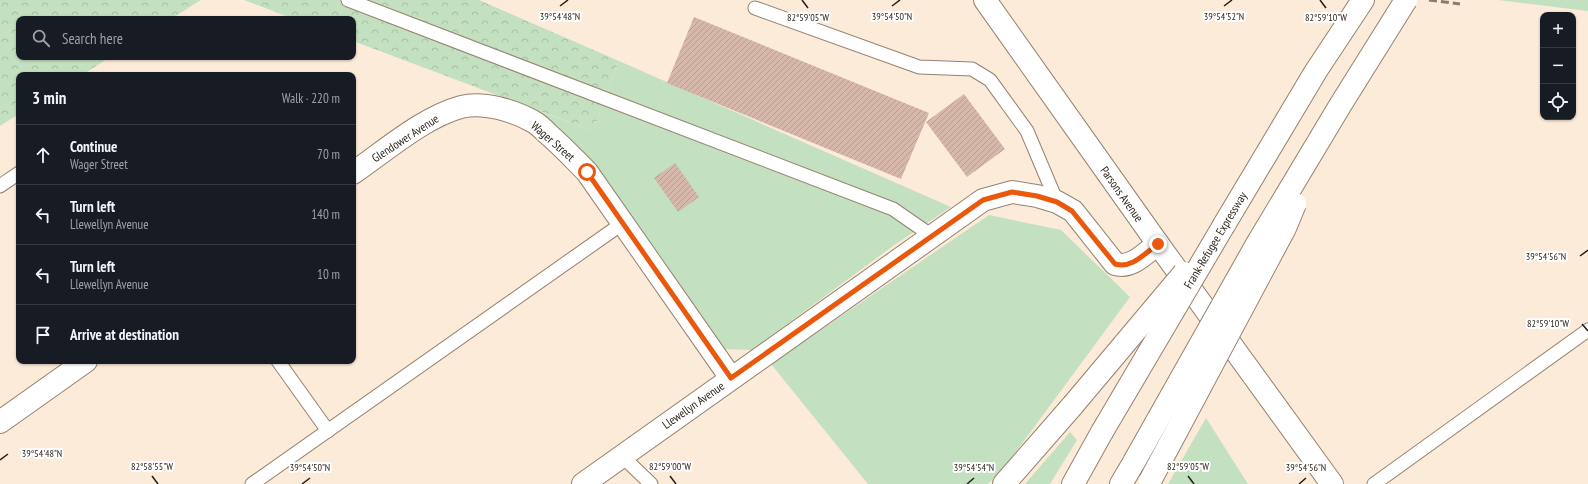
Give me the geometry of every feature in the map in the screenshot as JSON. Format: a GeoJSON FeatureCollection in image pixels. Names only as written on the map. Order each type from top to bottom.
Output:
{"type":"FeatureCollection","features":[{"type":"Feature","properties":{"kind":"main road","name":"Parsons Avenue"},"geometry":{"type":"LineString","coordinates":[[984,0],[1332,484]]}},
{"type":"Feature","properties":{"kind":"main road","name":"Frank-Refugee Expressway"},"geometry":{"type":"LineString","coordinates":[[1073,484],[1102,432],[1312,77],[1363,0]]}},
{"type":"Feature","properties":{"kind":"main road"},"geometry":{"type":"LineString","coordinates":[[1121,484],[1258,244],[1327,127],[1406,0]]}},
{"type":"Feature","properties":{"kind":"main road","name":"Glendower Avenue"},"geometry":{"type":"LineString","coordinates":[[356,171],[422,124],[443,113],[462,106],[485,105],[506,110]]}},
{"type":"Feature","properties":{"kind":"main road","name":"Wager Street"},"geometry":{"type":"LineString","coordinates":[[506,110],[535,122],[563,147],[587,172],[731,378]]}},
{"type":"Feature","properties":{"kind":"main road"},"geometry":{"type":"LineString","coordinates":[[1150,482],[1285,228],[1327,127]]}},
{"type":"Feature","properties":{"kind":"main road","name":"Llewellyn Avenue"},"geometry":{"type":"LineString","coordinates":[[583,484],[983,200],[1012,192],[1037,196],[1057,202],[1072,211],[1115,264],[1124,266],[1132,264],[1158,244]]}},
{"type":"Feature","properties":{"kind":"main road"},"geometry":{"type":"LineString","coordinates":[[1004,484],[1073,405],[1224,225]]}},
{"type":"Feature","properties":{"kind":"main road"},"geometry":{"type":"LineString","coordinates":[[0,422],[82,364]]}},
{"type":"Feature","properties":{"kind":"lane"},"geometry":{"type":"LineString","coordinates":[[348,0],[893,209],[932,236]]}},
{"type":"Feature","properties":{"kind":"lane"},"geometry":{"type":"LineString","coordinates":[[755,8],[919,67],[972,69],[990,80],[1027,131],[1057,202]]}},
{"type":"Feature","properties":{"kind":"lane"},"geometry":{"type":"LineString","coordinates":[[0,186],[16,175]]}},
{"type":"Feature","properties":{"kind":"lane"},"geometry":{"type":"LineString","coordinates":[[252,484],[623,223]]}},
{"type":"Feature","properties":{"kind":"lane"},"geometry":{"type":"LineString","coordinates":[[1374,484],[1588,330]]}},
{"type":"Feature","properties":{"kind":"lane"},"geometry":{"type":"LineString","coordinates":[[280,364],[328,431]]}},
{"type":"Feature","properties":{"kind":"lane"},"geometry":{"type":"LineString","coordinates":[[622,456],[651,484]]}},
{"type":"Feature","properties":{"kind":"green space"},"geometry":{"type":"Polygon","coordinates":[[[0,0],[201,0],[176,16],[16,16],[16,60],[105,60],[87,72],[16,72],[16,116],[0,126],[0,0]]]}},
{"type":"Feature","properties":{"kind":"green space"},"geometry":{"type":"Polygon","coordinates":[[[244,0],[479,0],[619,61],[593,131],[356,42],[356,16],[286,16],[244,0]]]}},
{"type":"Feature","properties":{"kind":"green space"},"geometry":{"type":"Polygon","coordinates":[[[1498,0],[1588,0],[1588,11],[1498,0]]]}},
{"type":"Feature","properties":{"kind":"green space"},"geometry":{"type":"Polygon","coordinates":[[[619,61],[951,207],[893,246],[752,350],[723,349],[596,166],[541,112],[593,131],[619,61]]]}},
{"type":"Feature","properties":{"kind":"green space"},"geometry":{"type":"Polygon","coordinates":[[[989,215],[1061,230],[1130,297],[1010,460],[988,484],[868,484],[771,364],[989,215]]]}},
{"type":"Feature","properties":{"kind":"green space"},"geometry":{"type":"Polygon","coordinates":[[[1206,418],[1248,484],[1168,484],[1206,418]]]}},
{"type":"Feature","properties":{"kind":"green space"},"geometry":{"type":"Polygon","coordinates":[[[1070,432],[1077,440],[1050,484],[1025,484],[1070,432]]]}},
{"type":"Feature","properties":{"kind":"building"},"geometry":{"type":"Polygon","coordinates":[[[694,17],[929,113],[901,179],[667,83],[694,17]]]}},
{"type":"Feature","properties":{"kind":"building"},"geometry":{"type":"Polygon","coordinates":[[[964,94],[1005,149],[967,177],[926,122],[964,94]]]}},
{"type":"Feature","properties":{"kind":"building"},"geometry":{"type":"Polygon","coordinates":[[[675,163],[699,197],[678,212],[654,178],[675,163]]]}},
{"type":"Feature","properties":{"kind":"railway"},"geometry":{"type":"LineString","coordinates":[[1429,0],[1460,4]]}},
{"type":"Feature","properties":{"kind":"route"},"geometry":{"type":"LineString","coordinates":[[587,172],[731,378],[983,200],[1012,192],[1037,196],[1057,202],[1072,211],[1115,264],[1124,266],[1132,264],[1158,244]]}}]}
